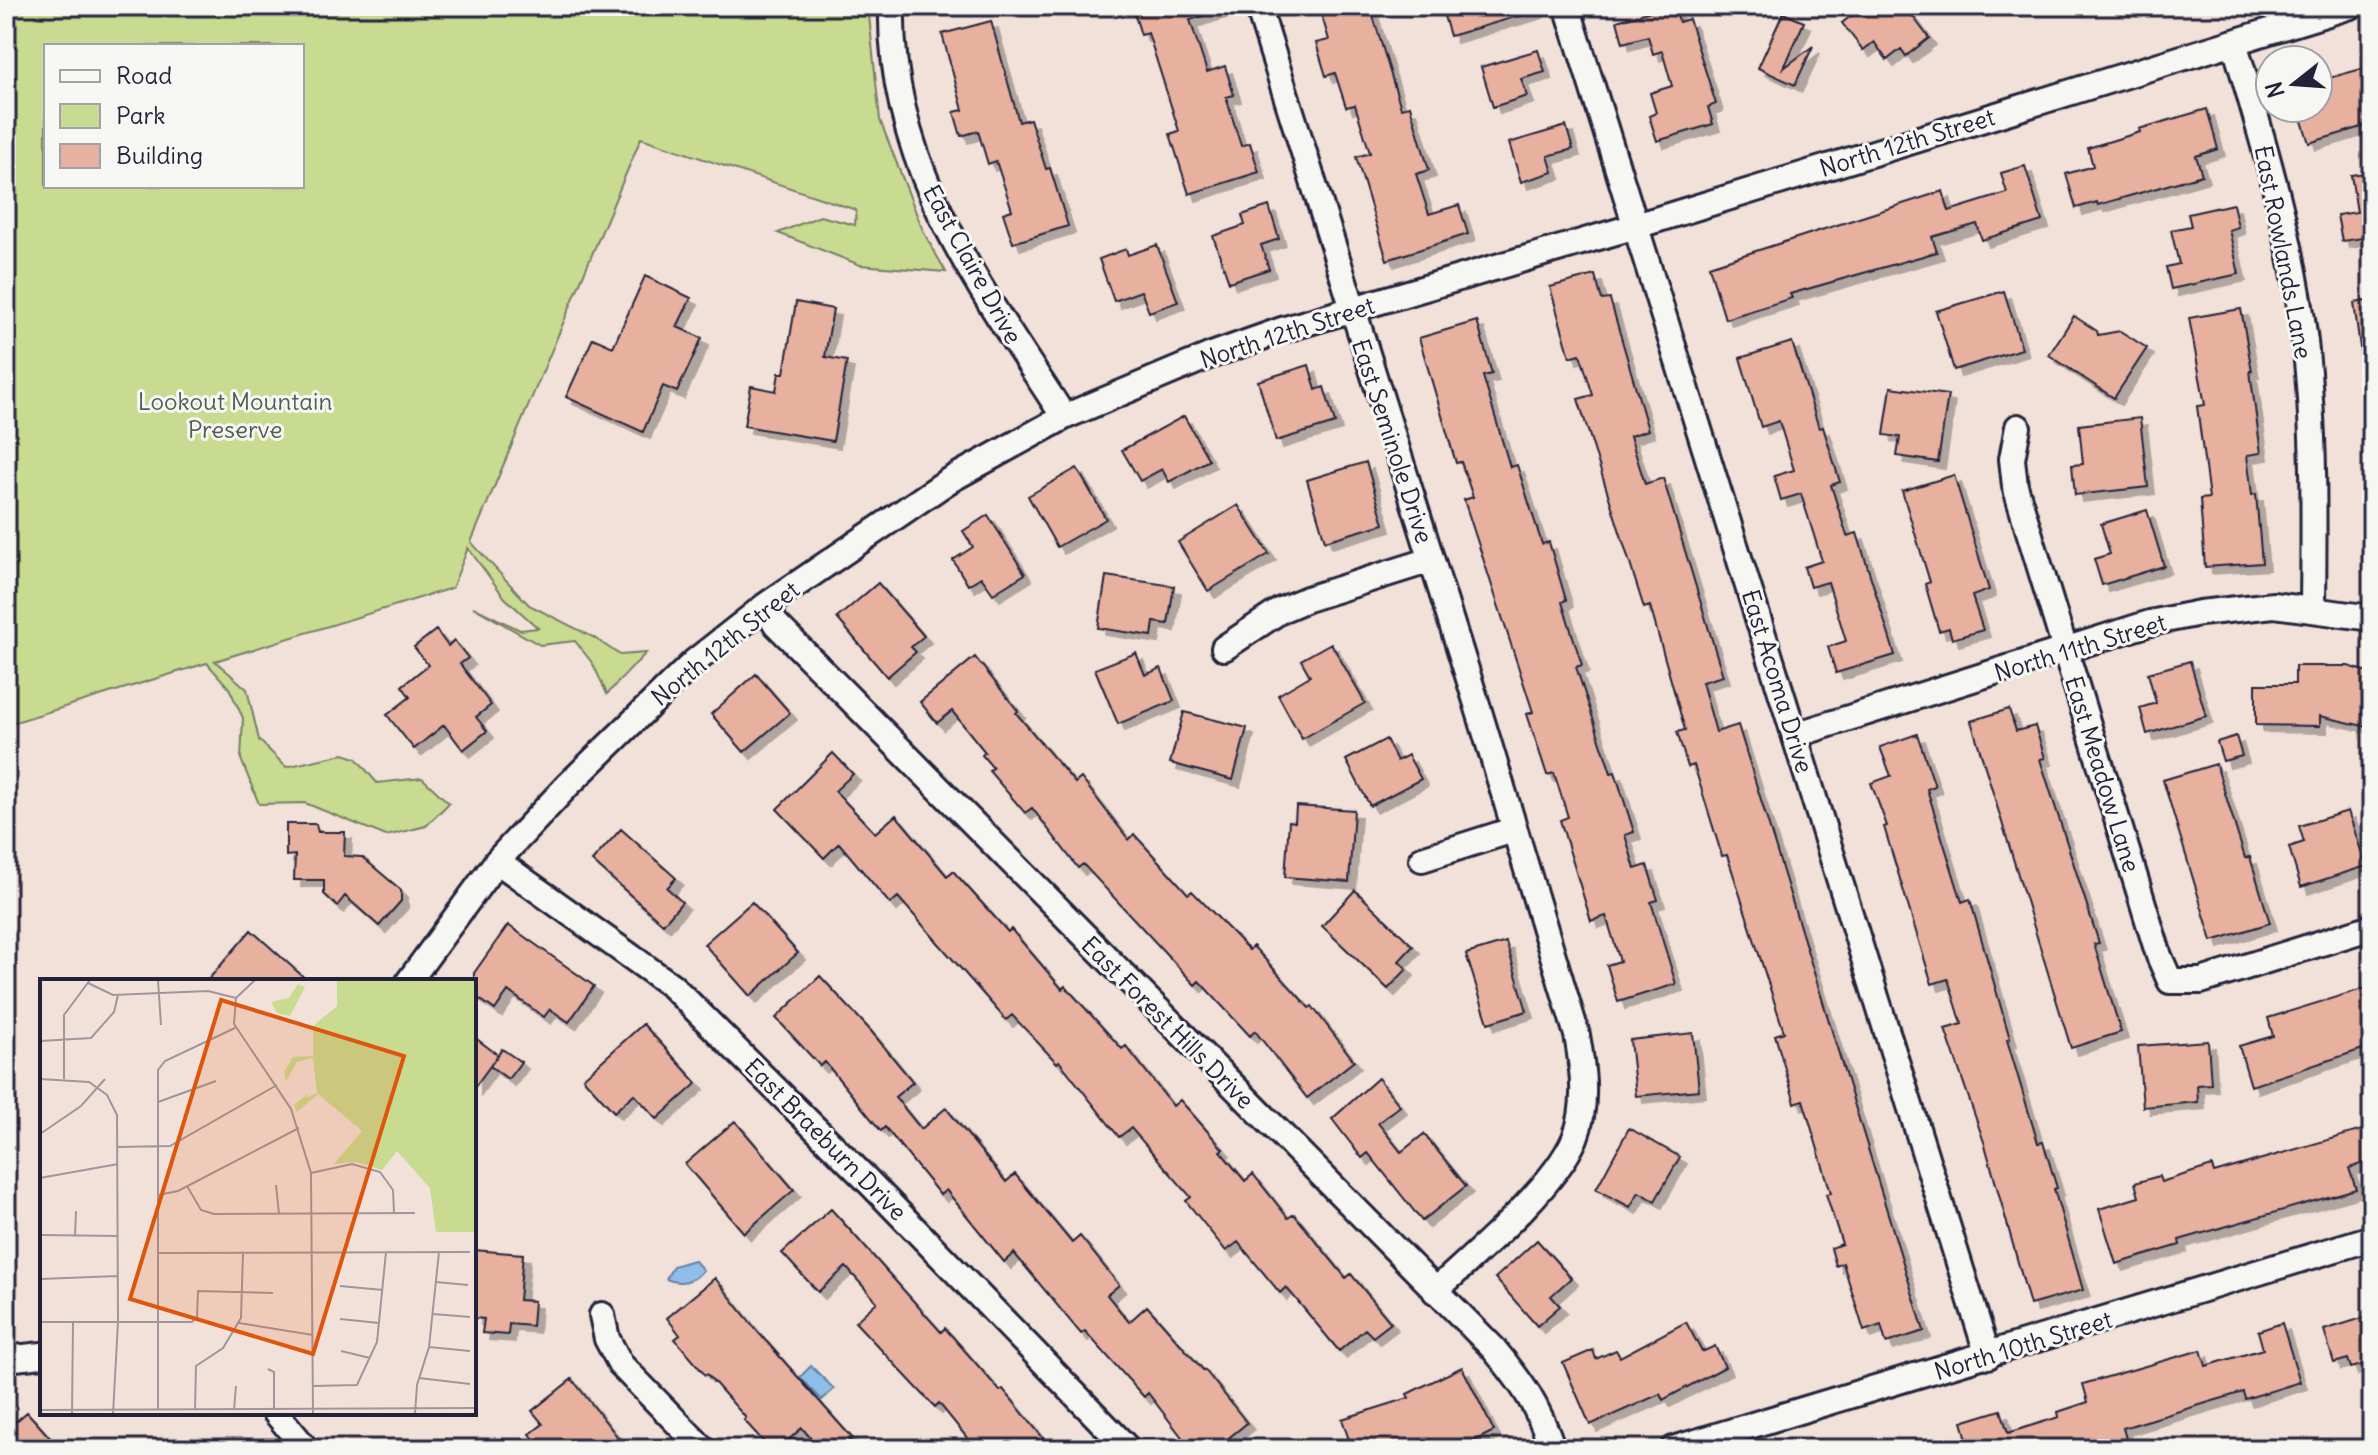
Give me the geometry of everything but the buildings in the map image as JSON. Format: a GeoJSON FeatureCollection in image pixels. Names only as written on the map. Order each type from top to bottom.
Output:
{"type":"FeatureCollection","features":[{"type":"Feature","properties":{"kind":"street","name":"East Claire Drive"},"geometry":{"type":"LineString","coordinates":[[892,6],[891,45],[896,84],[909,139],[931,197],[976,279],[1064,417]]}},
{"type":"Feature","properties":{"kind":"street","name":"East Seminole Drive"},"geometry":{"type":"LineString","coordinates":[[1258,6],[1577,1035],[1583,1072],[1583,1103],[1575,1137],[1542,1187],[1435,1291]]}},
{"type":"Feature","properties":{"kind":"street","name":"East Acoma Drive"},"geometry":{"type":"LineString","coordinates":[[1567,6],[1988,1356]]}},
{"type":"Feature","properties":{"kind":"street","name":"North 12th Street"},"geometry":{"type":"LineString","coordinates":[[410,979],[497,861],[567,786],[694,662],[765,606],[948,481],[1064,417],[1209,356],[1352,309],[1636,226],[2351,6]]}},
{"type":"Feature","properties":{"kind":"street","name":"East Rowlands Lane"},"geometry":{"type":"LineString","coordinates":[[2234,42],[2277,188],[2305,341],[2315,479],[2313,609]]}},
{"type":"Feature","properties":{"kind":"street","name":"East Meadow Lane"},"geometry":{"type":"LineString","coordinates":[[2018,427],[2012,459],[2015,486],[2159,956],[2170,981],[2201,981],[2372,927]]}},
{"type":"Feature","properties":{"kind":"street"},"geometry":{"type":"LineString","coordinates":[[1224,648],[1281,610],[1431,560]]}},
{"type":"Feature","properties":{"kind":"street","name":"North 11th Street"},"geometry":{"type":"LineString","coordinates":[[1795,735],[2150,623],[2200,613],[2274,605],[2372,618]]}},
{"type":"Feature","properties":{"kind":"street","name":"East Forest Hills Drive"},"geometry":{"type":"LineString","coordinates":[[765,606],[776,624],[1493,1348],[1524,1384],[1543,1420],[1553,1449]]}},
{"type":"Feature","properties":{"kind":"street"},"geometry":{"type":"LineString","coordinates":[[1422,859],[1513,830]]}},
{"type":"Feature","properties":{"kind":"street","name":"East Braeburn Drive"},"geometry":{"type":"LineString","coordinates":[[497,861],[672,986],[867,1180],[1128,1449]]}},
{"type":"Feature","properties":{"kind":"street","name":"North 10th Street"},"geometry":{"type":"LineString","coordinates":[[1673,1449],[2372,1238]]}},
{"type":"Feature","properties":{"kind":"street"},"geometry":{"type":"LineString","coordinates":[[602,1315],[607,1339],[621,1365],[703,1449]]}},
{"type":"Feature","properties":{"kind":"street"},"geometry":{"type":"LineString","coordinates":[[6,1359],[40,1355]]}},
{"type":"Feature","properties":{"kind":"street"},"geometry":{"type":"LineString","coordinates":[[278,1415],[306,1449]]}},
{"type":"Feature","properties":{"kind":"green space","name":"Lookout Mountain Preserve"},"geometry":{"type":"Polygon","coordinates":[[[6,6],[868,6],[880,120],[924,233],[946,272],[860,265],[778,233],[820,216],[855,225],[856,210],[641,138],[471,542],[529,605],[593,637],[620,655],[646,653],[607,694],[593,664],[575,641],[540,645],[473,607],[520,630],[538,628],[505,598],[468,548],[452,588],[215,661],[247,689],[259,740],[286,767],[343,754],[356,758],[377,783],[422,778],[449,803],[426,826],[386,836],[305,803],[259,804],[241,759],[243,718],[229,688],[207,663],[6,725],[6,6]]]}},
{"type":"Feature","properties":{"kind":"water"},"geometry":{"type":"Polygon","coordinates":[[[694,1260],[703,1270],[691,1280],[666,1279],[673,1266],[694,1260]]]}},
{"type":"Feature","properties":{"kind":"water"},"geometry":{"type":"Polygon","coordinates":[[[811,1366],[834,1389],[822,1400],[800,1377],[811,1366]]]}}]}
